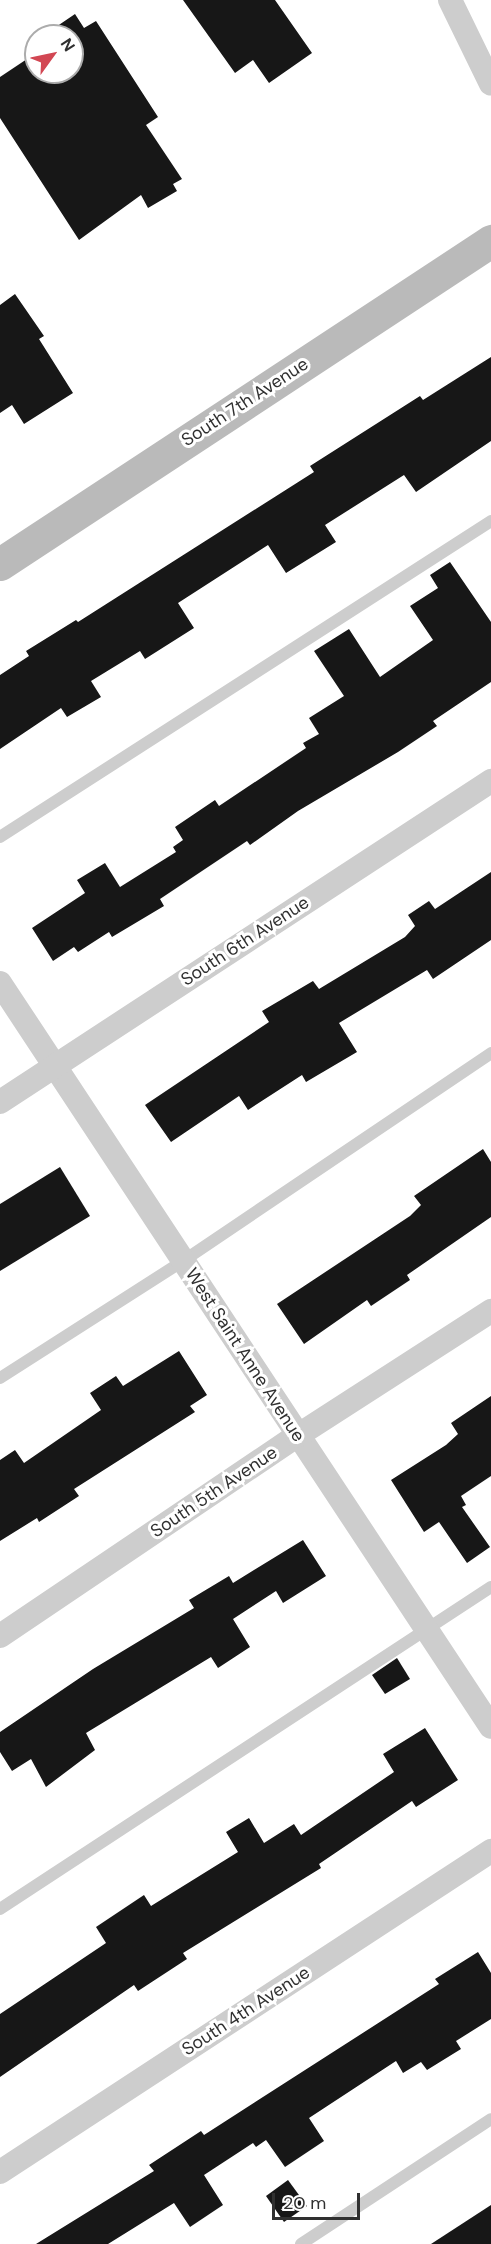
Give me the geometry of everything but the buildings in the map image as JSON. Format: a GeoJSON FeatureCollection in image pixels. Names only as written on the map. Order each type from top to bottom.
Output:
{"type":"FeatureCollection","features":[{"type":"Feature","properties":{"kind":"main road","name":"South 7th Avenue"},"geometry":{"type":"LineString","coordinates":[[0,564],[491,241]]}},
{"type":"Feature","properties":{"kind":"street"},"geometry":{"type":"LineString","coordinates":[[450,0],[491,84]]}},
{"type":"Feature","properties":{"kind":"street","name":"South 6th Avenue"},"geometry":{"type":"LineString","coordinates":[[0,1102],[491,781]]}},
{"type":"Feature","properties":{"kind":"street","name":"West Saint Anne Avenue"},"geometry":{"type":"LineString","coordinates":[[0,983],[491,1727]]}},
{"type":"Feature","properties":{"kind":"street","name":"South 5th Avenue"},"geometry":{"type":"LineString","coordinates":[[0,1636],[297,1436],[491,1311]]}},
{"type":"Feature","properties":{"kind":"street","name":"South 4th Avenue"},"geometry":{"type":"LineString","coordinates":[[0,2172],[491,1851]]}},
{"type":"Feature","properties":{"kind":"lane"},"geometry":{"type":"LineString","coordinates":[[0,837],[491,521]]}},
{"type":"Feature","properties":{"kind":"lane"},"geometry":{"type":"LineString","coordinates":[[0,1378],[183,1261],[491,1053]]}},
{"type":"Feature","properties":{"kind":"lane"},"geometry":{"type":"LineString","coordinates":[[0,1909],[491,1587]]}},
{"type":"Feature","properties":{"kind":"lane"},"geometry":{"type":"LineString","coordinates":[[302,2244],[491,2119]]}}]}
